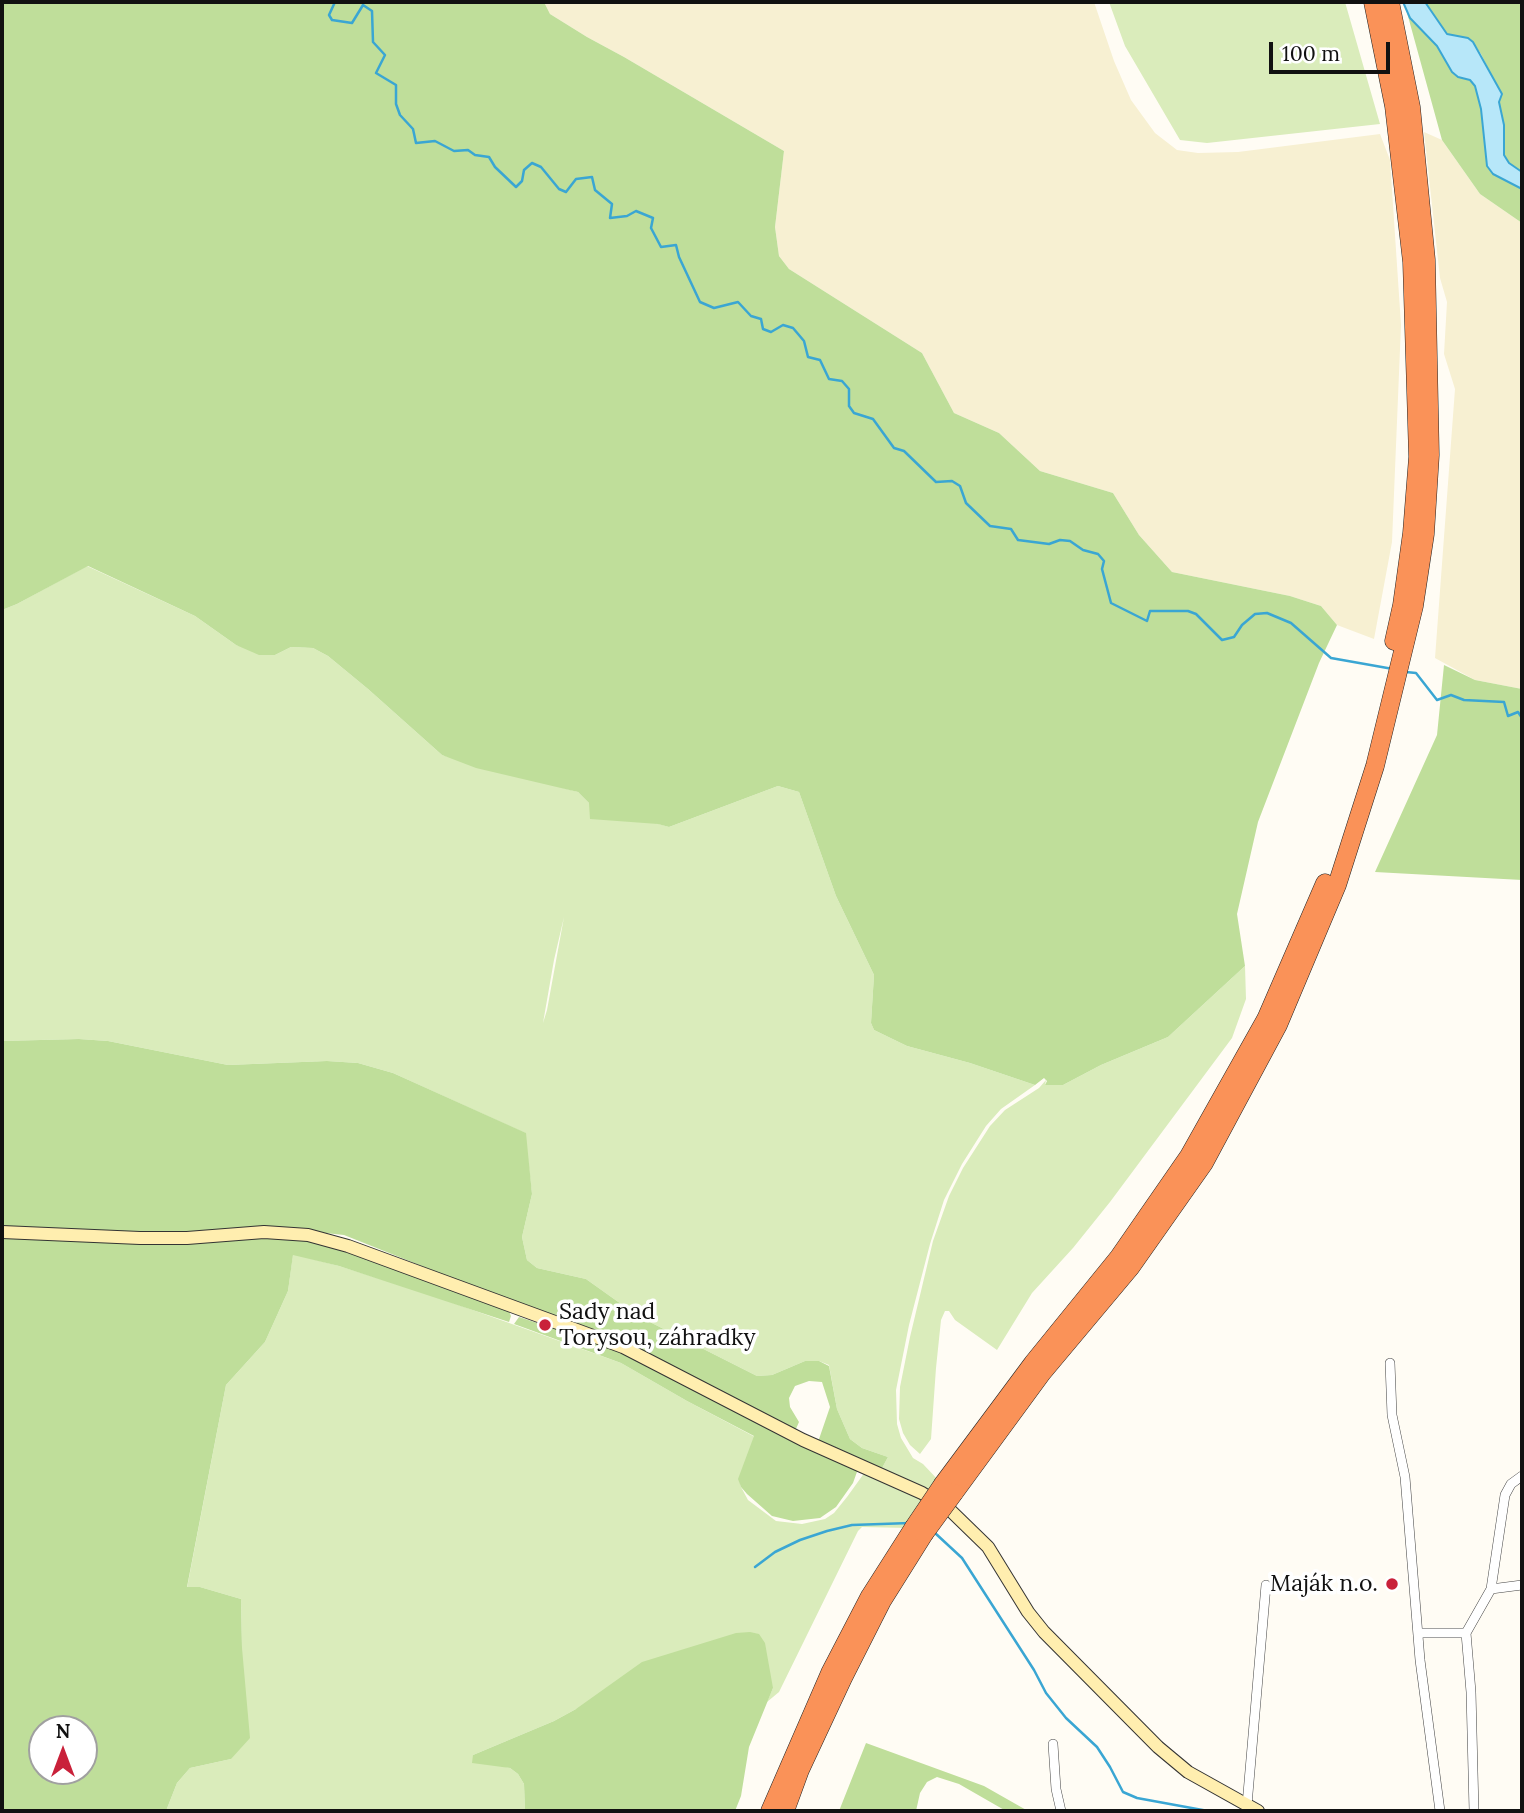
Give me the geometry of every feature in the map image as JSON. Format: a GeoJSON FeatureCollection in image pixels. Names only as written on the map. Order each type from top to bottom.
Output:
{"type":"FeatureCollection","features":[{"type":"Feature","properties":{"kind":"highway"},"geometry":{"type":"LineString","coordinates":[[1373,2],[1394,106],[1412,262],[1418,457],[1412,533],[1394,669]]}},
{"type":"Feature","properties":{"kind":"highway"},"geometry":{"type":"LineString","coordinates":[[770,1811],[830,1673],[870,1596],[919,1531],[1033,1363],[1119,1257],[1189,1156],[1266,1019],[1326,881],[1414,606],[1425,534],[1430,455],[1426,260],[1411,107],[1390,2]]}},
{"type":"Feature","properties":{"kind":"highway"},"geometry":{"type":"LineString","coordinates":[[785,1811],[800,1770],[843,1678],[919,1531]]}},
{"type":"Feature","properties":{"kind":"street"},"geometry":{"type":"LineString","coordinates":[[2,1232],[140,1238],[187,1238],[264,1232],[308,1235],[348,1246],[623,1347],[803,1440],[922,1493],[951,1511],[988,1547],[1028,1612],[1044,1632],[1158,1747],[1188,1772],[1252,1808],[1266,1585]]}},
{"type":"Feature","properties":{"kind":"street"},"geometry":{"type":"LineString","coordinates":[[1390,1363],[1392,1415],[1405,1476],[1418,1633],[1440,1811]]}},
{"type":"Feature","properties":{"kind":"street"},"geometry":{"type":"LineString","coordinates":[[1474,1811],[1471,1692],[1465,1633],[1491,1589],[1505,1494],[1511,1484],[1522,1476]]}},
{"type":"Feature","properties":{"kind":"street"},"geometry":{"type":"LineString","coordinates":[[1491,1589],[1522,1586]]}},
{"type":"Feature","properties":{"kind":"street"},"geometry":{"type":"LineString","coordinates":[[1418,1633],[1465,1633]]}},
{"type":"Feature","properties":{"kind":"street"},"geometry":{"type":"LineString","coordinates":[[1053,1744],[1056,1789],[1061,1811]]}},
{"type":"Feature","properties":{"kind":"shaded area"},"geometry":{"type":"Polygon","coordinates":[[[544,2],[1094,2],[1114,61],[1131,100],[1155,133],[1177,150],[1198,153],[1238,152],[1380,134],[1390,160],[1401,325],[1392,542],[1374,639],[1337,625],[1321,606],[1290,596],[1172,572],[1139,535],[1113,493],[1040,471],[999,433],[954,413],[922,353],[789,269],[779,256],[775,227],[784,151],[587,37],[550,14],[544,2]]]}},
{"type":"Feature","properties":{"kind":"shaded area"},"geometry":{"type":"Polygon","coordinates":[[[1424,132],[1442,140],[1480,194],[1522,223],[1522,689],[1475,680],[1435,658],[1455,389],[1444,354],[1447,302],[1440,278],[1424,132]]]}},
{"type":"Feature","properties":{"kind":"green space"},"geometry":{"type":"Polygon","coordinates":[[[2,2],[544,2],[550,14],[587,37],[784,151],[775,227],[779,256],[789,269],[922,353],[954,413],[999,433],[1040,471],[1113,493],[1139,535],[1172,572],[1290,596],[1321,606],[1337,625],[1319,663],[1258,822],[1237,914],[1245,966],[1168,1037],[1101,1065],[1063,1085],[1045,1085],[1047,1081],[1044,1078],[1035,1085],[907,1046],[874,1030],[871,1023],[874,975],[836,896],[799,792],[778,786],[669,827],[590,819],[589,803],[578,792],[476,768],[442,755],[368,689],[328,656],[313,648],[291,647],[275,655],[259,655],[236,645],[195,616],[88,566],[2,610],[2,2]]]}},
{"type":"Feature","properties":{"kind":"green space"},"geometry":{"type":"Polygon","coordinates":[[[1109,2],[1345,2],[1380,124],[1207,143],[1180,140],[1125,46],[1109,2]]]}},
{"type":"Feature","properties":{"kind":"green space"},"geometry":{"type":"Polygon","coordinates":[[[1425,2],[1522,2],[1522,172],[1509,163],[1504,155],[1499,102],[1501,94],[1481,54],[1468,38],[1447,34],[1425,2]]]}},
{"type":"Feature","properties":{"kind":"green space"},"geometry":{"type":"Polygon","coordinates":[[[1406,9],[1410,18],[1437,46],[1452,72],[1475,85],[1481,109],[1487,165],[1493,174],[1522,189],[1522,223],[1480,194],[1442,140],[1406,9]]]}},
{"type":"Feature","properties":{"kind":"green space"},"geometry":{"type":"Polygon","coordinates":[[[87,566],[195,616],[236,645],[275,655],[291,647],[313,648],[328,656],[368,689],[442,755],[578,792],[589,803],[669,827],[778,786],[799,792],[836,896],[874,975],[871,1023],[874,1030],[907,1046],[1035,1085],[1001,1109],[986,1126],[962,1164],[944,1200],[909,1325],[896,1390],[897,1424],[901,1438],[913,1458],[923,1464],[940,1482],[938,1495],[881,1470],[888,1457],[862,1448],[850,1439],[837,1409],[829,1365],[819,1361],[805,1361],[772,1375],[757,1376],[638,1316],[586,1279],[537,1268],[527,1260],[522,1237],[532,1194],[525,1133],[393,1073],[358,1063],[327,1061],[228,1065],[108,1041],[2,1041],[2,610],[87,566]],[[564,917],[543,1023],[547,1010],[564,917]]]}},
{"type":"Feature","properties":{"kind":"green space"},"geometry":{"type":"Polygon","coordinates":[[[1444,665],[1475,680],[1522,689],[1522,880],[1375,872],[1437,735],[1444,665]]]}},
{"type":"Feature","properties":{"kind":"green space"},"geometry":{"type":"Polygon","coordinates":[[[1245,966],[1246,999],[1232,1038],[1110,1202],[1032,1293],[997,1350],[955,1320],[949,1311],[945,1311],[941,1320],[931,1439],[920,1454],[910,1445],[899,1419],[900,1387],[910,1337],[933,1241],[949,1196],[990,1126],[1005,1110],[1039,1088],[1046,1080],[1045,1085],[1063,1085],[1101,1065],[1168,1037],[1245,966]]]}},
{"type":"Feature","properties":{"kind":"green space"},"geometry":{"type":"Polygon","coordinates":[[[2,1041],[108,1041],[228,1065],[327,1061],[358,1063],[393,1073],[526,1133],[532,1194],[522,1237],[527,1260],[537,1268],[586,1279],[638,1316],[757,1376],[772,1375],[805,1361],[819,1361],[829,1366],[837,1409],[850,1439],[862,1448],[888,1457],[881,1470],[818,1442],[830,1407],[822,1382],[809,1381],[795,1386],[789,1398],[790,1407],[799,1422],[795,1431],[608,1334],[507,1300],[344,1235],[297,1230],[508,1309],[511,1316],[509,1322],[339,1266],[293,1255],[288,1291],[265,1342],[226,1385],[187,1587],[200,1587],[241,1599],[242,1648],[250,1738],[231,1759],[190,1768],[177,1783],[166,1811],[2,1811],[2,1041]]]}},
{"type":"Feature","properties":{"kind":"green space"},"geometry":{"type":"Polygon","coordinates":[[[293,1254],[428,1294],[621,1363],[755,1437],[739,1479],[741,1487],[748,1500],[776,1521],[802,1524],[825,1519],[834,1513],[865,1472],[927,1500],[909,1528],[862,1527],[858,1531],[779,1692],[767,1702],[773,1688],[576,1709],[473,1755],[510,1768],[518,1774],[524,1784],[525,1811],[166,1811],[177,1783],[190,1768],[231,1759],[242,1648],[241,1599],[200,1587],[187,1588],[226,1385],[265,1342],[288,1291],[293,1254]]]}},
{"type":"Feature","properties":{"kind":"green space"},"geometry":{"type":"Polygon","coordinates":[[[519,1317],[620,1350],[858,1469],[853,1483],[836,1507],[820,1518],[793,1521],[772,1516],[747,1494],[738,1479],[754,1436],[621,1363],[514,1324],[519,1317]]]}},
{"type":"Feature","properties":{"kind":"green space"},"geometry":{"type":"Polygon","coordinates":[[[736,1633],[759,1634],[765,1643],[773,1688],[749,1747],[741,1796],[735,1811],[525,1811],[524,1784],[518,1774],[510,1768],[472,1763],[473,1755],[576,1709],[642,1662],[736,1633]]]}},
{"type":"Feature","properties":{"kind":"green space"},"geometry":{"type":"Polygon","coordinates":[[[866,1743],[984,1786],[1028,1811],[1006,1811],[959,1784],[937,1777],[927,1782],[920,1793],[916,1811],[839,1811],[866,1743]]]}},
{"type":"Feature","properties":{"kind":"water"},"geometry":{"type":"Polygon","coordinates":[[[1403,2],[1425,2],[1447,34],[1468,38],[1473,42],[1502,94],[1499,102],[1504,125],[1504,155],[1509,163],[1522,172],[1522,189],[1493,174],[1487,166],[1481,109],[1475,86],[1470,80],[1458,77],[1452,72],[1437,46],[1410,18],[1403,2]]]}},
{"type":"Feature","properties":{"kind":"waterway"},"geometry":{"type":"LineString","coordinates":[[335,2],[329,15],[332,20],[352,23],[363,5],[372,11],[373,42],[385,55],[376,73],[396,85],[396,104],[400,115],[413,129],[416,143],[435,141],[454,151],[468,150],[475,155],[489,157],[495,167],[516,187],[522,181],[524,170],[532,163],[541,167],[559,189],[566,192],[576,179],[592,177],[595,190],[612,204],[610,218],[627,216],[636,211],[653,218],[651,228],[661,247],[676,245],[700,302],[714,308],[738,302],[751,316],[761,319],[763,329],[771,332],[783,325],[793,328],[804,341],[808,357],[820,360],[829,379],[842,381],[849,389],[849,406],[854,413],[873,419],[894,448],[904,451],[936,482],[952,481],[960,486],[966,503],[990,526],[1011,529],[1018,540],[1049,544],[1060,540],[1070,541],[1083,550],[1098,554],[1104,561],[1102,569],[1111,603],[1147,621],[1150,611],[1188,611],[1196,614],[1222,640],[1234,637],[1242,625],[1255,614],[1267,613],[1291,623],[1331,658],[1393,669]]}},
{"type":"Feature","properties":{"kind":"waterway"},"geometry":{"type":"LineString","coordinates":[[1406,672],[1416,673],[1437,700],[1451,695],[1464,700],[1504,702],[1508,716],[1518,712],[1522,718]]}},
{"type":"Feature","properties":{"kind":"waterway"},"geometry":{"type":"LineString","coordinates":[[755,1567],[775,1552],[827,1531],[852,1525],[910,1523]]}},
{"type":"Feature","properties":{"kind":"waterway"},"geometry":{"type":"LineString","coordinates":[[935,1533],[962,1558],[1046,1693],[1066,1718],[1097,1747],[1123,1792],[1137,1798],[1208,1811]]}},
{"type":"Feature","properties":{"kind":"place","name":"Sady nad Torysou, záhradky"},"geometry":{"type":"Point","coordinates":[545,1325]}},
{"type":"Feature","properties":{"kind":"place","name":"Maják n.o."},"geometry":{"type":"Point","coordinates":[1392,1584]}}]}
